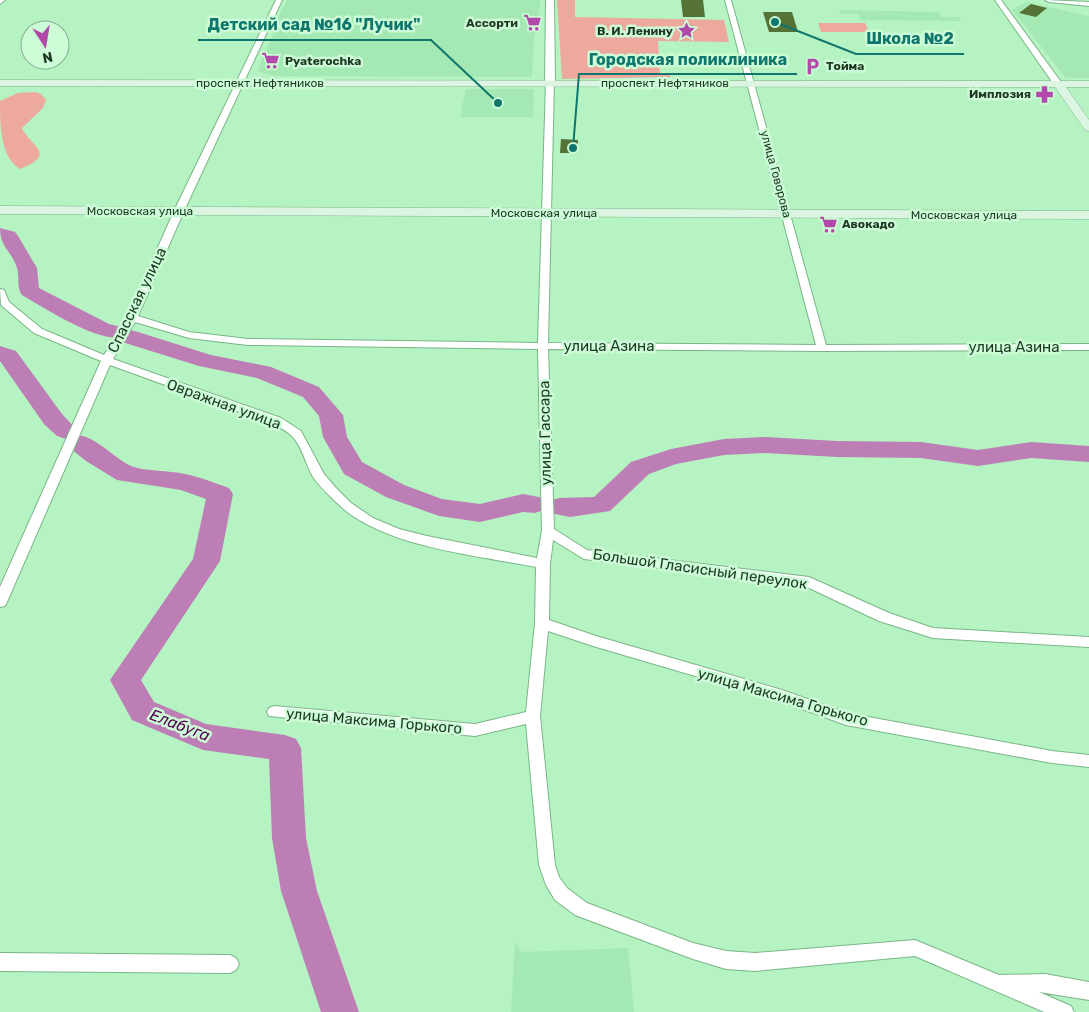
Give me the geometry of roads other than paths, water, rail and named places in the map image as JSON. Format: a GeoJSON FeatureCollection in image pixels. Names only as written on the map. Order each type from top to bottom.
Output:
{"type":"FeatureCollection","features":[{"type":"Feature","properties":{"kind":"main road","name":"проспект Нефтяников"},"geometry":{"type":"LineString","coordinates":[[0,83],[550,82],[1089,84]]}},
{"type":"Feature","properties":{"kind":"main road"},"geometry":{"type":"LineString","coordinates":[[1058,84],[1089,128]]}},
{"type":"Feature","properties":{"kind":"main road","name":"Московская улица"},"geometry":{"type":"LineString","coordinates":[[2,210],[1089,215]]}},
{"type":"Feature","properties":{"kind":"street","name":"Спасская улица"},"geometry":{"type":"LineString","coordinates":[[0,602],[107,360],[132,317],[179,210],[279,0]]}},
{"type":"Feature","properties":{"kind":"street","name":"улица Гассара"},"geometry":{"type":"LineString","coordinates":[[550,0],[548,213],[543,346],[548,531],[543,564],[542,623],[533,716],[547,865],[552,880],[561,894],[581,910],[694,952],[726,960],[754,962],[914,948],[1064,1012]]}},
{"type":"Feature","properties":{"kind":"street","name":"улица Говорова"},"geometry":{"type":"LineString","coordinates":[[728,0],[822,348]]}},
{"type":"Feature","properties":{"kind":"street"},"geometry":{"type":"LineString","coordinates":[[998,0],[1058,84]]}},
{"type":"Feature","properties":{"kind":"street"},"geometry":{"type":"LineString","coordinates":[[1049,0],[1089,4]]}},
{"type":"Feature","properties":{"kind":"street","name":"Овражная улица"},"geometry":{"type":"LineString","coordinates":[[0,292],[5,303],[38,331],[107,360],[288,427],[297,434],[319,476],[347,506],[369,521],[395,532],[427,541],[543,564]]}},
{"type":"Feature","properties":{"kind":"street","name":"улица Азина"},"geometry":{"type":"LineString","coordinates":[[132,317],[156,327],[187,335],[229,342],[288,344],[822,348],[1089,347]]}},
{"type":"Feature","properties":{"kind":"street","name":"Большой Гласисный переулок"},"geometry":{"type":"LineString","coordinates":[[548,531],[584,554],[809,582],[884,617],[933,633],[1089,642]]}},
{"type":"Feature","properties":{"kind":"street","name":"улица Максима Горького"},"geometry":{"type":"LineString","coordinates":[[542,623],[593,641],[782,696],[846,719],[1052,757],[1089,761]]}},
{"type":"Feature","properties":{"kind":"street","name":"улица Максима Горького"},"geometry":{"type":"LineString","coordinates":[[274,712],[475,730],[533,716]]}},
{"type":"Feature","properties":{"kind":"street"},"geometry":{"type":"LineString","coordinates":[[0,962],[230,964]]}},
{"type":"Feature","properties":{"kind":"street"},"geometry":{"type":"LineString","coordinates":[[993,983],[1046,983],[1089,991]]}},
{"type":"Feature","properties":{"kind":"waterway"},"geometry":{"type":"LineString","coordinates":[[0,234],[8,236],[27,268],[29,291],[101,329],[113,332]]}},
{"type":"Feature","properties":{"kind":"waterway","name":"Елабуга"},"geometry":{"type":"LineString","coordinates":[[130,337],[207,361],[263,372],[311,392],[331,415],[335,437],[353,468],[395,491],[439,507],[480,513],[523,503],[535,504]]}},
{"type":"Feature","properties":{"kind":"waterway","name":"Елабуга"},"geometry":{"type":"LineString","coordinates":[[0,353],[8,356],[53,419],[66,431]]}},
{"type":"Feature","properties":{"kind":"waterway","name":"Елабуга"},"geometry":{"type":"LineString","coordinates":[[80,443],[95,455],[126,474],[184,482],[220,494],[206,561],[125,680],[143,711],[203,737],[285,748],[289,838],[299,891],[340,1012]]}},
{"type":"Feature","properties":{"kind":"waterway"},"geometry":{"type":"LineString","coordinates":[[559,507],[570,508],[601,505],[640,468],[671,457],[724,447],[766,445],[837,449],[921,450],[978,458],[1031,450],[1089,454]]}},
{"type":"Feature","properties":{"kind":"place","name":"Школа №2"},"geometry":{"type":"Point","coordinates":[775,22]}},
{"type":"Feature","properties":{"kind":"place","name":"Ассорти"},"geometry":{"type":"Point","coordinates":[532,23]}},
{"type":"Feature","properties":{"kind":"place","name":"В. И. Ленину"},"geometry":{"type":"Point","coordinates":[687,31]}},
{"type":"Feature","properties":{"kind":"place","name":"Pyaterochka"},"geometry":{"type":"Point","coordinates":[271,61]}},
{"type":"Feature","properties":{"kind":"place","name":"Тойма"},"geometry":{"type":"Point","coordinates":[812,66]}},
{"type":"Feature","properties":{"kind":"place","name":"Имплозия"},"geometry":{"type":"Point","coordinates":[1045,94]}},
{"type":"Feature","properties":{"kind":"place","name":"Детский сад №16 \"Лучик\""},"geometry":{"type":"Point","coordinates":[498,103]}},
{"type":"Feature","properties":{"kind":"place","name":"Городская поликлиника"},"geometry":{"type":"Point","coordinates":[573,148]}},
{"type":"Feature","properties":{"kind":"place","name":"Авокадо"},"geometry":{"type":"Point","coordinates":[828,224]}}]}
